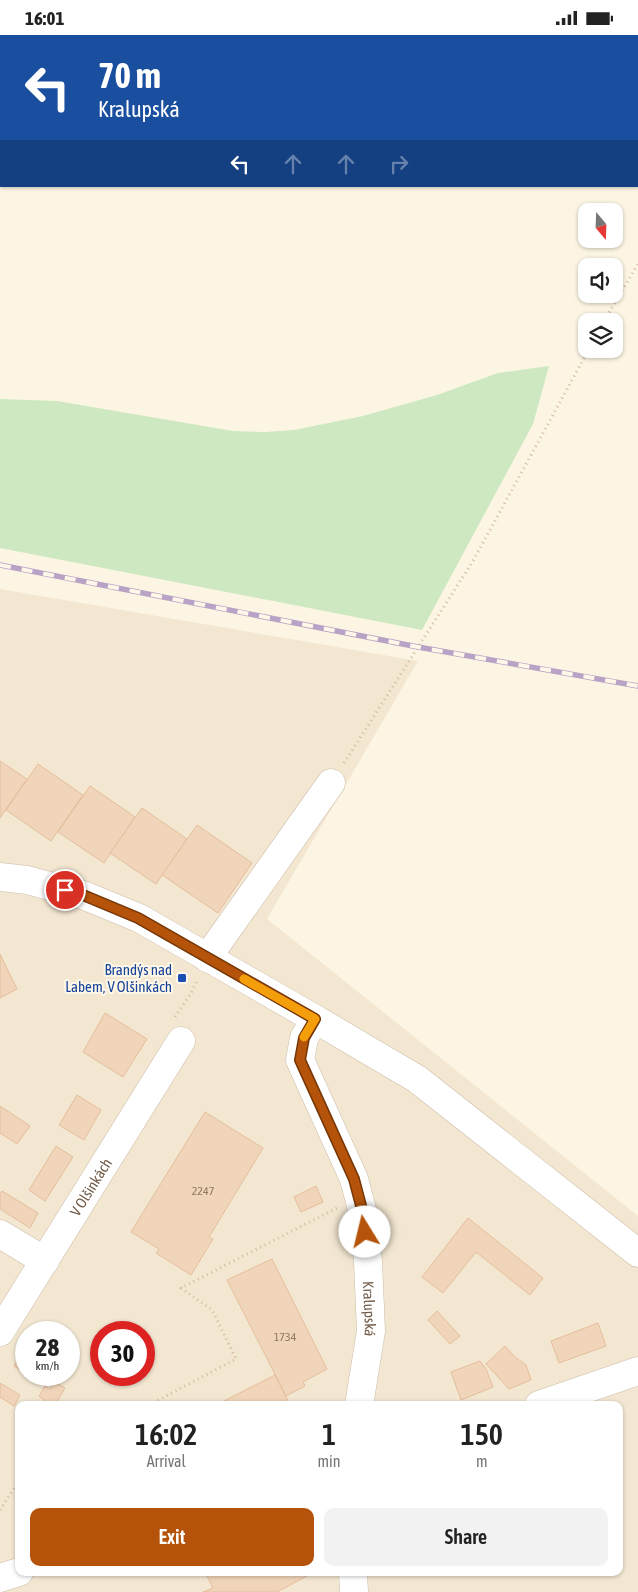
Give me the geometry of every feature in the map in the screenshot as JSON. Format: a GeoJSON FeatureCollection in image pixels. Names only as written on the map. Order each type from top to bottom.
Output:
{"type":"FeatureCollection","features":[{"type":"Feature","properties":{"kind":"street"},"geometry":{"type":"LineString","coordinates":[[207,958],[331,783]]}},
{"type":"Feature","properties":{"kind":"street"},"geometry":{"type":"LineString","coordinates":[[0,877],[27,880],[83,895],[138,918],[417,1079],[638,1253]]}},
{"type":"Feature","properties":{"kind":"street","name":"Kralupská"},"geometry":{"type":"LineString","coordinates":[[315,1019],[304,1038],[300,1060],[354,1179],[364,1217],[371,1331],[361,1401]]}},
{"type":"Feature","properties":{"kind":"street","name":"V Olšinkách"},"geometry":{"type":"LineString","coordinates":[[0,1332],[181,1041]]}},
{"type":"Feature","properties":{"kind":"street"},"geometry":{"type":"LineString","coordinates":[[0,1234],[45,1261]]}},
{"type":"Feature","properties":{"kind":"street"},"geometry":{"type":"LineString","coordinates":[[551,1401],[638,1371]]}},
{"type":"Feature","properties":{"kind":"street"},"geometry":{"type":"LineString","coordinates":[[0,1579],[15,1573]]}},
{"type":"Feature","properties":{"kind":"street"},"geometry":{"type":"LineString","coordinates":[[353,1576],[354,1592]]}},
{"type":"Feature","properties":{"kind":"path"},"geometry":{"type":"LineString","coordinates":[[609,313],[638,264]]}},
{"type":"Feature","properties":{"kind":"path"},"geometry":{"type":"LineString","coordinates":[[331,783],[473,561],[585,358]]}},
{"type":"Feature","properties":{"kind":"path"},"geometry":{"type":"LineString","coordinates":[[181,1041],[169,1027],[192,993],[207,958]]}},
{"type":"Feature","properties":{"kind":"path"},"geometry":{"type":"LineString","coordinates":[[157,1401],[236,1359],[212,1310],[181,1288],[337,1208]]}},
{"type":"Feature","properties":{"kind":"path"},"geometry":{"type":"LineString","coordinates":[[0,1510],[15,1487]]}},
{"type":"Feature","properties":{"kind":"shaded area"},"geometry":{"type":"Polygon","coordinates":[[[0,589],[418,661],[267,919],[638,1216],[638,1592],[0,1592],[0,589]]]}},
{"type":"Feature","properties":{"kind":"green space"},"geometry":{"type":"Polygon","coordinates":[[[549,366],[533,424],[422,630],[0,548],[0,399],[57,401],[233,431],[265,432],[294,430],[363,416],[437,395],[498,373],[549,366]]]}},
{"type":"Feature","properties":{"kind":"building"},"geometry":{"type":"Polygon","coordinates":[[[0,761],[27,779],[0,818],[0,761]]]}},
{"type":"Feature","properties":{"kind":"building"},"geometry":{"type":"Polygon","coordinates":[[[38,764],[83,795],[51,841],[6,810],[38,764]]]}},
{"type":"Feature","properties":{"kind":"building"},"geometry":{"type":"Polygon","coordinates":[[[90,786],[135,817],[104,863],[58,832],[90,786]]]}},
{"type":"Feature","properties":{"kind":"building"},"geometry":{"type":"Polygon","coordinates":[[[142,808],[187,839],[156,884],[110,853],[142,808]]]}},
{"type":"Feature","properties":{"kind":"building"},"geometry":{"type":"Polygon","coordinates":[[[197,825],[252,863],[218,913],[162,875],[197,825]]]}},
{"type":"Feature","properties":{"kind":"building"},"geometry":{"type":"Polygon","coordinates":[[[0,954],[17,989],[0,998],[0,954]]]}},
{"type":"Feature","properties":{"kind":"building"},"geometry":{"type":"Polygon","coordinates":[[[105,1013],[147,1039],[123,1077],[83,1052],[105,1013]]]}},
{"type":"Feature","properties":{"kind":"building"},"geometry":{"type":"Polygon","coordinates":[[[77,1095],[101,1110],[84,1140],[59,1125],[77,1095]]]}},
{"type":"Feature","properties":{"kind":"building"},"geometry":{"type":"Polygon","coordinates":[[[0,1106],[30,1126],[17,1144],[0,1133],[0,1106]]]}},
{"type":"Feature","properties":{"kind":"building"},"geometry":{"type":"Polygon","coordinates":[[[205,1112],[263,1148],[209,1237],[213,1239],[191,1275],[156,1253],[159,1249],[131,1232],[205,1112]]]}},
{"type":"Feature","properties":{"kind":"building"},"geometry":{"type":"Polygon","coordinates":[[[56,1146],[73,1157],[45,1201],[29,1190],[56,1146]]]}},
{"type":"Feature","properties":{"kind":"building"},"geometry":{"type":"Polygon","coordinates":[[[316,1186],[323,1202],[301,1212],[294,1197],[316,1186]]]}},
{"type":"Feature","properties":{"kind":"building"},"geometry":{"type":"Polygon","coordinates":[[[2,1191],[38,1213],[30,1228],[0,1209],[0,1194],[2,1191]]]}},
{"type":"Feature","properties":{"kind":"building"},"geometry":{"type":"Polygon","coordinates":[[[468,1218],[543,1278],[530,1295],[476,1252],[443,1293],[422,1277],[468,1218]]]}},
{"type":"Feature","properties":{"kind":"building"},"geometry":{"type":"Polygon","coordinates":[[[272,1259],[327,1369],[303,1382],[305,1386],[286,1396],[227,1280],[272,1259]]]}},
{"type":"Feature","properties":{"kind":"building"},"geometry":{"type":"Polygon","coordinates":[[[437,1311],[460,1336],[450,1344],[428,1320],[437,1311]]]}},
{"type":"Feature","properties":{"kind":"building"},"geometry":{"type":"Polygon","coordinates":[[[598,1323],[606,1346],[559,1363],[551,1341],[598,1323]]]}},
{"type":"Feature","properties":{"kind":"building"},"geometry":{"type":"Polygon","coordinates":[[[505,1346],[526,1365],[531,1380],[509,1389],[486,1364],[505,1346]]]}},
{"type":"Feature","properties":{"kind":"building"},"geometry":{"type":"Polygon","coordinates":[[[480,1361],[486,1369],[493,1387],[461,1400],[451,1372],[480,1361]]]}},
{"type":"Feature","properties":{"kind":"building"},"geometry":{"type":"Polygon","coordinates":[[[275,1375],[288,1401],[224,1401],[275,1375]]]}},
{"type":"Feature","properties":{"kind":"building"},"geometry":{"type":"Polygon","coordinates":[[[0,1383],[20,1395],[15,1401],[14,1406],[0,1397],[0,1383]]]}},
{"type":"Feature","properties":{"kind":"building"},"geometry":{"type":"Polygon","coordinates":[[[45,1386],[50,1389],[52,1386],[65,1388],[57,1401],[43,1401],[39,1396],[45,1386]]]}},
{"type":"Feature","properties":{"kind":"building"},"geometry":{"type":"Polygon","coordinates":[[[207,1576],[307,1576],[277,1592],[203,1592],[213,1588],[207,1576]]]}},
{"type":"Feature","properties":{"kind":"railway"},"geometry":{"type":"LineString","coordinates":[[0,565],[418,647],[638,686]]}},
{"type":"Feature","properties":{"kind":"slow traffic"},"geometry":{"type":"LineString","coordinates":[[244,979],[315,1019],[304,1037]]}},
{"type":"Feature","properties":{"kind":"place","name":"Brandýs nad Labem, V Olšinkách"},"geometry":{"type":"Point","coordinates":[182,978]}},
{"type":"Feature","properties":{"kind":"route"},"geometry":{"type":"LineString","coordinates":[[65,890],[83,895],[138,918],[315,1019],[304,1038],[300,1060],[354,1179],[364,1217],[365,1232]]}}]}
